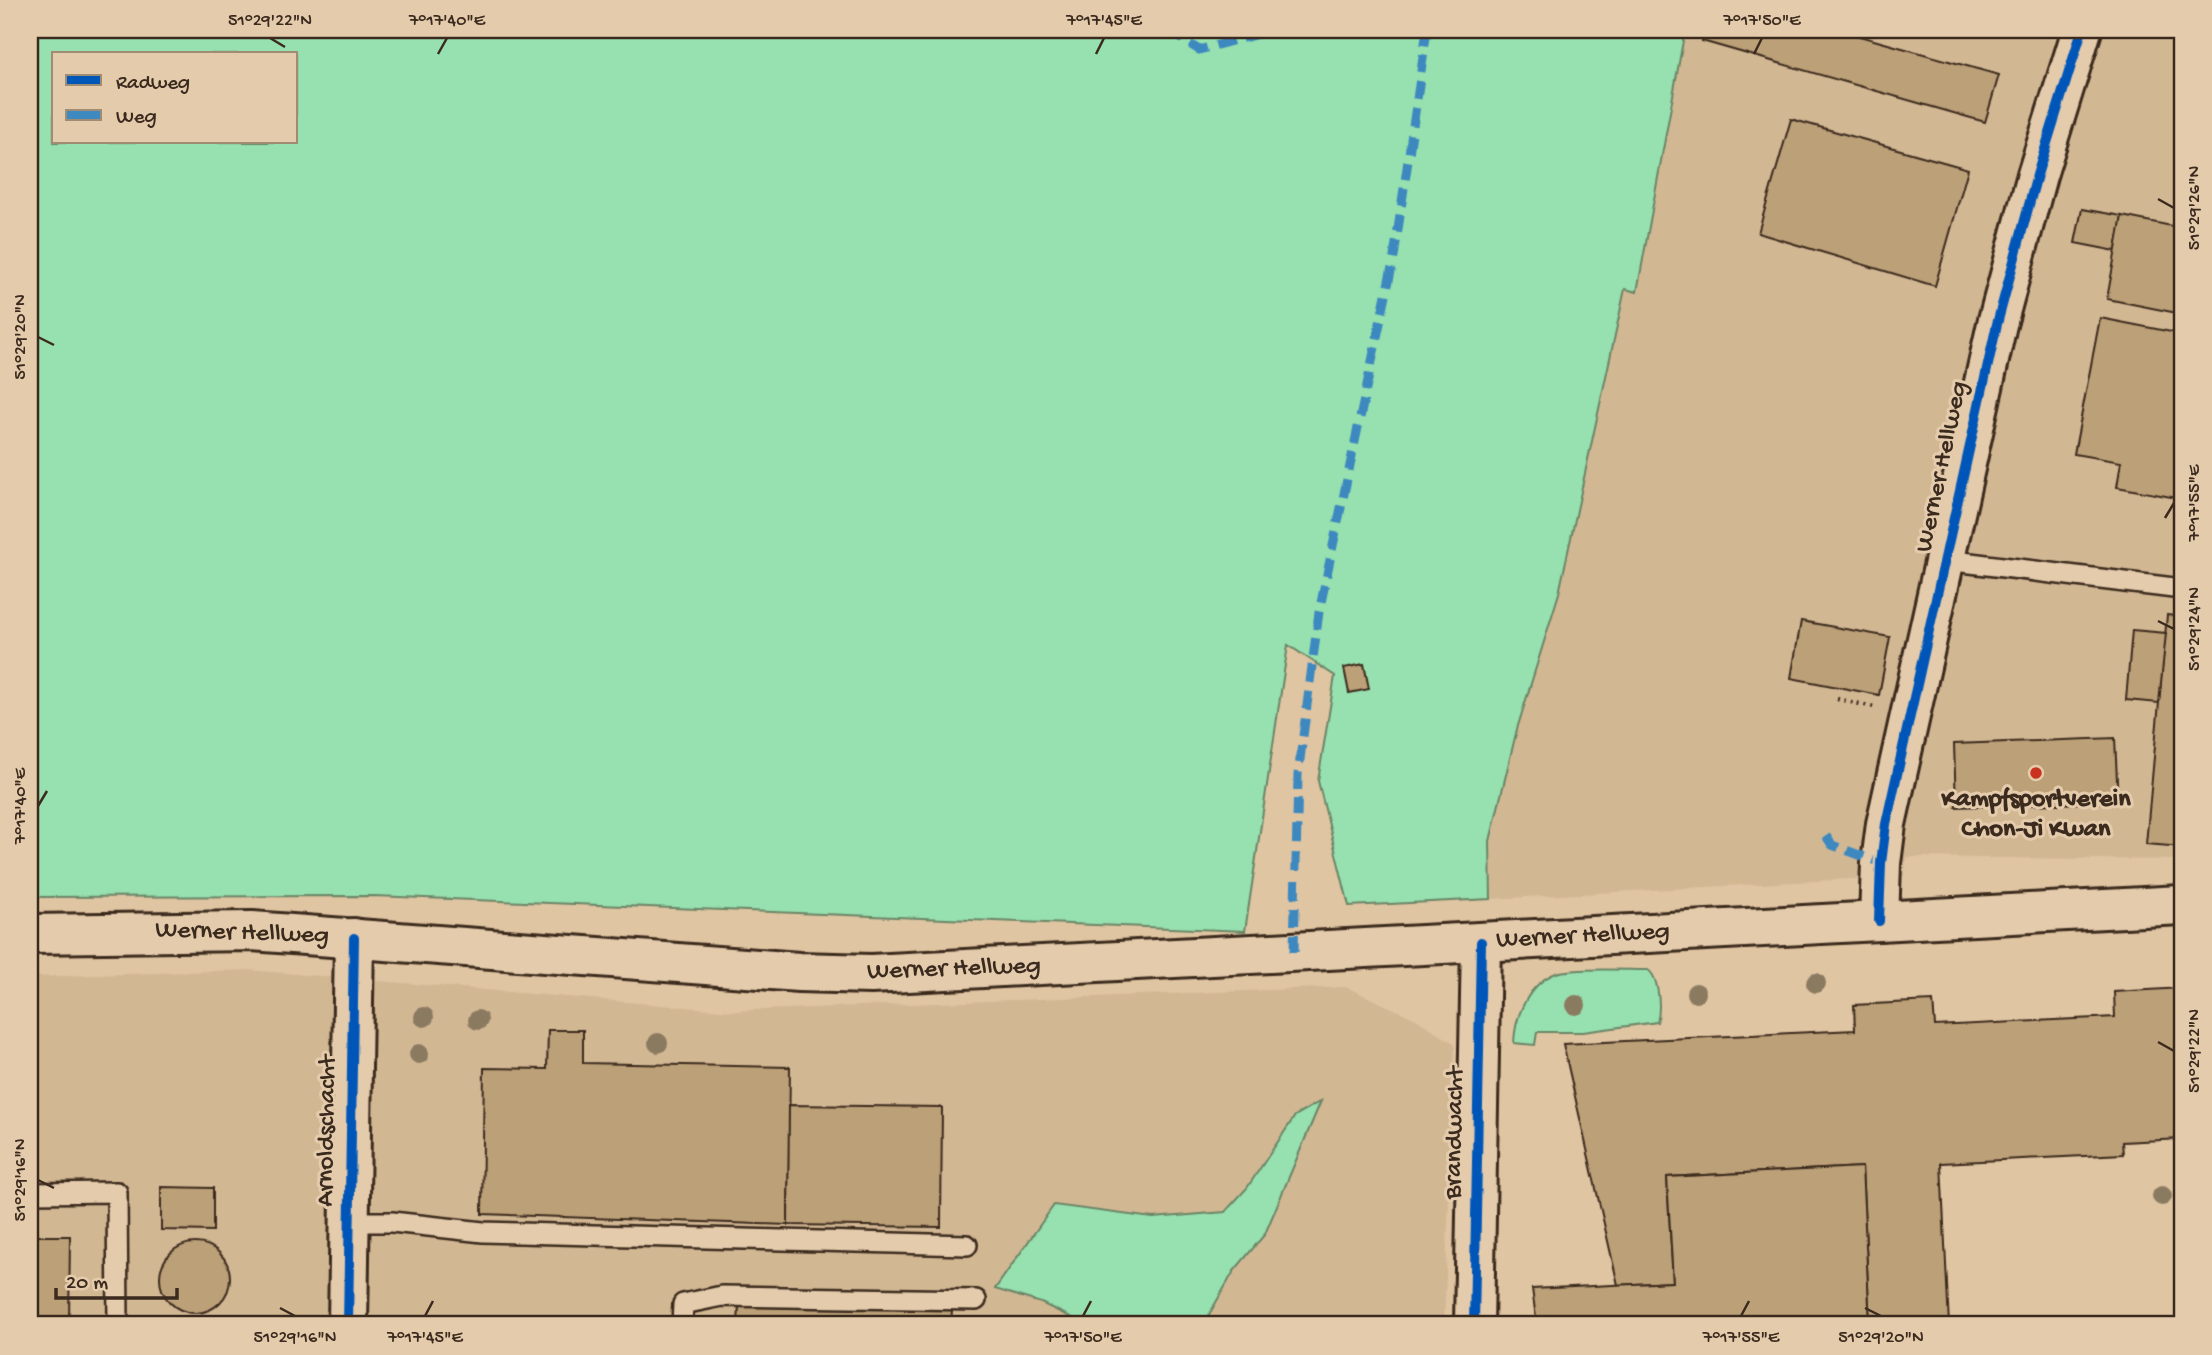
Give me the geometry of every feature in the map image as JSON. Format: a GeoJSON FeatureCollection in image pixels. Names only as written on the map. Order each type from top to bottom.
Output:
{"type":"FeatureCollection","features":[{"type":"Feature","properties":{"kind":"main road","name":"Werner Hellweg"},"geometry":{"type":"LineString","coordinates":[[1879,921],[1881,863],[1886,824],[2000,312],[2037,175],[2082,30]]}},
{"type":"Feature","properties":{"kind":"main road","name":"Werner Hellweg"},"geometry":{"type":"LineString","coordinates":[[30,934],[252,931],[786,971],[871,974],[2182,905]]}},
{"type":"Feature","properties":{"kind":"main road","name":"Arnoldschacht"},"geometry":{"type":"LineString","coordinates":[[348,1325],[354,938]]}},
{"type":"Feature","properties":{"kind":"main road","name":"Brandwacht"},"geometry":{"type":"LineString","coordinates":[[1474,1325],[1482,943]]}},
{"type":"Feature","properties":{"kind":"lane","name":"Werner Hellweg"},"geometry":{"type":"LineString","coordinates":[[1946,560],[2182,589]]}},
{"type":"Feature","properties":{"kind":"lane"},"geometry":{"type":"LineString","coordinates":[[30,1193],[117,1192],[118,1325]]}},
{"type":"Feature","properties":{"kind":"lane"},"geometry":{"type":"LineString","coordinates":[[350,1222],[392,1222],[483,1232],[967,1245]]}},
{"type":"Feature","properties":{"kind":"lane"},"geometry":{"type":"LineString","coordinates":[[682,1325],[683,1304],[722,1296],[976,1300]]}},
{"type":"Feature","properties":{"kind":"shaded area"},"geometry":{"type":"Polygon","coordinates":[[[1685,30],[2182,30],[2182,860],[1907,857],[1904,876],[1491,899],[1490,841],[1517,729],[1559,593],[1625,289],[1637,292],[1685,30]]]}},
{"type":"Feature","properties":{"kind":"shaded area"},"geometry":{"type":"Polygon","coordinates":[[[248,970],[732,1011],[1346,987],[1416,1019],[1455,1044],[1444,1325],[30,1325],[30,977],[248,970]]]}},
{"type":"Feature","properties":{"kind":"green space"},"geometry":{"type":"Polygon","coordinates":[[[30,30],[1685,30],[1637,292],[1625,289],[1559,593],[1517,729],[1490,841],[1491,899],[1349,906],[1318,781],[1335,676],[1288,645],[1245,931],[374,896],[30,897],[30,30]]]}},
{"type":"Feature","properties":{"kind":"green space"},"geometry":{"type":"Polygon","coordinates":[[[1575,970],[1648,970],[1655,979],[1658,994],[1657,1022],[1583,1032],[1537,1032],[1535,1045],[1514,1043],[1520,1012],[1531,993],[1546,978],[1556,973],[1575,970]]]}},
{"type":"Feature","properties":{"kind":"green space"},"geometry":{"type":"Polygon","coordinates":[[[1321,1101],[1265,1234],[1234,1271],[1203,1325],[1081,1325],[1079,1321],[1041,1303],[995,1289],[1054,1205],[1153,1218],[1225,1212],[1247,1188],[1295,1116],[1321,1101]]]}},
{"type":"Feature","properties":{"kind":"building"},"geometry":{"type":"Polygon","coordinates":[[[1705,30],[1838,30],[1999,75],[1985,122],[1702,41],[1705,30]]]}},
{"type":"Feature","properties":{"kind":"building"},"geometry":{"type":"Polygon","coordinates":[[[1791,119],[1968,169],[1935,286],[1758,233],[1791,119]]]}},
{"type":"Feature","properties":{"kind":"building"},"geometry":{"type":"Polygon","coordinates":[[[2082,209],[2122,216],[2116,251],[2075,243],[2082,209]]]}},
{"type":"Feature","properties":{"kind":"building"},"geometry":{"type":"Polygon","coordinates":[[[2122,216],[2182,228],[2182,314],[2107,299],[2122,216]]]}},
{"type":"Feature","properties":{"kind":"building"},"geometry":{"type":"Polygon","coordinates":[[[2100,318],[2182,334],[2182,499],[2117,487],[2121,462],[2074,454],[2100,318]]]}},
{"type":"Feature","properties":{"kind":"building"},"geometry":{"type":"Polygon","coordinates":[[[2167,615],[2182,617],[2182,847],[2146,844],[2167,615]]]}},
{"type":"Feature","properties":{"kind":"building"},"geometry":{"type":"Polygon","coordinates":[[[1801,621],[1890,637],[1879,695],[1791,678],[1801,621]]]}},
{"type":"Feature","properties":{"kind":"building"},"geometry":{"type":"Polygon","coordinates":[[[2132,630],[2166,633],[2159,703],[2126,700],[2132,630]]]}},
{"type":"Feature","properties":{"kind":"building"},"geometry":{"type":"Polygon","coordinates":[[[1364,664],[1369,689],[1349,693],[1344,668],[1364,664]]]}},
{"type":"Feature","properties":{"kind":"building","name":"Kampfsportverein Chon-Ji Kwan"},"geometry":{"type":"Polygon","coordinates":[[[2115,738],[2118,802],[1956,807],[1954,744],[2115,738]]]}},
{"type":"Feature","properties":{"kind":"building"},"geometry":{"type":"Polygon","coordinates":[[[2182,988],[2182,1139],[2122,1142],[2123,1154],[1941,1163],[1949,1325],[1870,1325],[1862,1167],[1667,1177],[1673,1282],[1618,1285],[1563,1044],[1855,1030],[1854,1005],[1912,1002],[1933,1001],[1935,1026],[2115,1017],[2114,992],[2182,988]]]}},
{"type":"Feature","properties":{"kind":"building"},"geometry":{"type":"Polygon","coordinates":[[[548,1030],[583,1030],[583,1063],[790,1067],[788,1225],[482,1214],[484,1068],[547,1069],[548,1030]]]}},
{"type":"Feature","properties":{"kind":"building"},"geometry":{"type":"Polygon","coordinates":[[[789,1105],[942,1107],[941,1227],[788,1225],[789,1105]]]}},
{"type":"Feature","properties":{"kind":"building"},"geometry":{"type":"Polygon","coordinates":[[[1862,1167],[1870,1325],[1537,1325],[1532,1289],[1673,1282],[1667,1177],[1862,1167]]]}},
{"type":"Feature","properties":{"kind":"building"},"geometry":{"type":"Polygon","coordinates":[[[161,1187],[213,1188],[213,1231],[161,1230],[161,1187]]]}},
{"type":"Feature","properties":{"kind":"building"},"geometry":{"type":"Polygon","coordinates":[[[30,1236],[70,1236],[69,1325],[30,1325],[30,1236]]]}},
{"type":"Feature","properties":{"kind":"building"},"geometry":{"type":"Polygon","coordinates":[[[195,1243],[220,1253],[230,1278],[220,1303],[195,1313],[170,1303],[160,1278],[170,1253],[195,1243]]]}},
{"type":"Feature","properties":{"kind":"building"},"geometry":{"type":"Polygon","coordinates":[[[739,1305],[952,1310],[951,1325],[738,1325],[739,1305]]]}},
{"type":"Feature","properties":{"kind":"marked path"},"geometry":{"type":"LineString","coordinates":[[1168,30],[1199,50],[1272,30]]}},
{"type":"Feature","properties":{"kind":"marked path"},"geometry":{"type":"LineString","coordinates":[[1294,952],[1298,775],[1319,612],[1394,257],[1427,30]]}},
{"type":"Feature","properties":{"kind":"marked path"},"geometry":{"type":"LineString","coordinates":[[1826,836],[1832,845],[1881,863]]}},
{"type":"Feature","properties":{"kind":"cycle path"},"geometry":{"type":"LineString","coordinates":[[1879,921],[1881,863],[1886,824],[1997,324],[2037,175],[2082,30]]}},
{"type":"Feature","properties":{"kind":"cycle path"},"geometry":{"type":"LineString","coordinates":[[348,1325],[354,938]]}},
{"type":"Feature","properties":{"kind":"cycle path"},"geometry":{"type":"LineString","coordinates":[[1474,1325],[1481,942]]}},
{"type":"Feature","properties":{"kind":"place","name":"Kampfsportverein Chon-Ji Kwan"},"geometry":{"type":"Point","coordinates":[2036,773]}}]}
